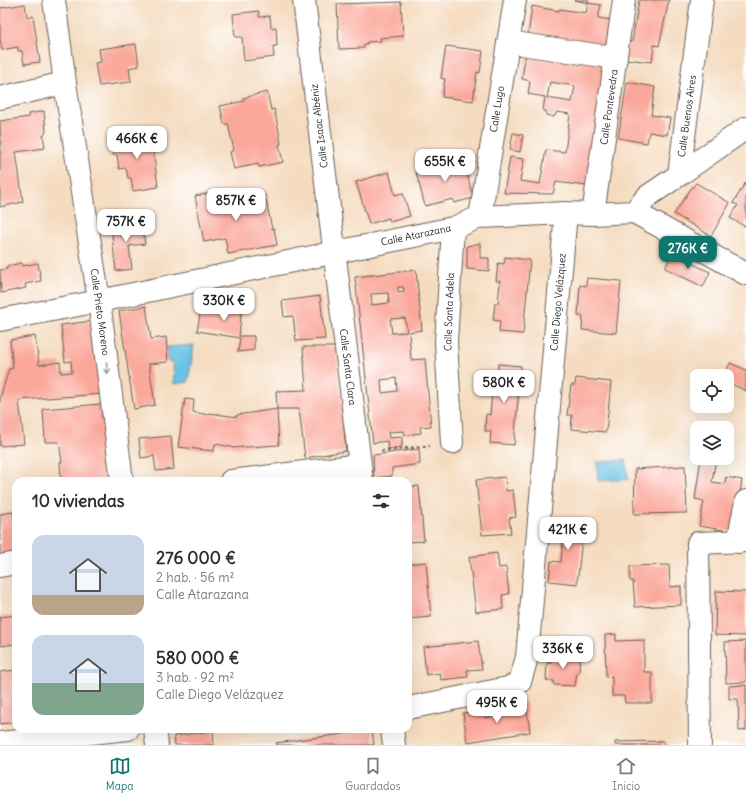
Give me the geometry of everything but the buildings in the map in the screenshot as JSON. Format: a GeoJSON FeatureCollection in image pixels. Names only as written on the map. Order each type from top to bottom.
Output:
{"type":"FeatureCollection","features":[{"type":"Feature","properties":{"kind":"street","name":"Calle Prieto Moreno"},"geometry":{"type":"LineString","coordinates":[[54,0],[65,83],[99,301],[121,477]]}},
{"type":"Feature","properties":{"kind":"street","name":"Calle Isaac Albéniz"},"geometry":{"type":"LineString","coordinates":[[304,0],[334,253]]}},
{"type":"Feature","properties":{"kind":"street","name":"Calle Lugo"},"geometry":{"type":"LineString","coordinates":[[480,217],[515,0]]}},
{"type":"Feature","properties":{"kind":"street","name":"Calle Pontevedra"},"geometry":{"type":"LineString","coordinates":[[593,214],[624,0]]}},
{"type":"Feature","properties":{"kind":"street","name":"Calle Buenos Aires"},"geometry":{"type":"LineString","coordinates":[[679,175],[702,0]]}},
{"type":"Feature","properties":{"kind":"street"},"geometry":{"type":"LineString","coordinates":[[508,42],[616,58]]}},
{"type":"Feature","properties":{"kind":"street"},"geometry":{"type":"LineString","coordinates":[[0,98],[65,83]]}},
{"type":"Feature","properties":{"kind":"street"},"geometry":{"type":"LineString","coordinates":[[746,128],[648,196],[634,212],[746,274]]}},
{"type":"Feature","properties":{"kind":"street","name":"Calle Atarazana"},"geometry":{"type":"LineString","coordinates":[[0,320],[453,228],[480,217],[566,213],[593,214],[634,212]]}},
{"type":"Feature","properties":{"kind":"street","name":"Calle Diego Velázquez"},"geometry":{"type":"LineString","coordinates":[[412,707],[508,688],[520,682],[527,657],[566,213]]}},
{"type":"Feature","properties":{"kind":"street","name":"Calle Santa Adela"},"geometry":{"type":"LineString","coordinates":[[452,443],[446,342],[453,228]]}},
{"type":"Feature","properties":{"kind":"street","name":"Calle Santa Clara"},"geometry":{"type":"LineString","coordinates":[[334,253],[361,466]]}},
{"type":"Feature","properties":{"kind":"street"},"geometry":{"type":"LineString","coordinates":[[266,477],[361,466]]}},
{"type":"Feature","properties":{"kind":"street"},"geometry":{"type":"LineString","coordinates":[[700,745],[698,544],[742,541],[746,501]]}},
{"type":"Feature","properties":{"kind":"street"},"geometry":{"type":"LineString","coordinates":[[0,566],[12,564]]}},
{"type":"Feature","properties":{"kind":"street"},"geometry":{"type":"LineString","coordinates":[[0,743],[91,733]]}},
{"type":"Feature","properties":{"kind":"street"},"geometry":{"type":"LineString","coordinates":[[156,733],[157,745]]}},
{"type":"Feature","properties":{"kind":"street"},"geometry":{"type":"LineString","coordinates":[[392,733],[394,745]]}},
{"type":"Feature","properties":{"kind":"path"},"geometry":{"type":"LineString","coordinates":[[361,466],[452,443]]}},
{"type":"Feature","properties":{"kind":"water"},"geometry":{"type":"Polygon","coordinates":[[[194,345],[188,382],[174,384],[173,362],[168,362],[167,347],[194,345]]]}},
{"type":"Feature","properties":{"kind":"water"},"geometry":{"type":"Polygon","coordinates":[[[626,460],[628,479],[598,481],[597,462],[626,460]]]}}]}
